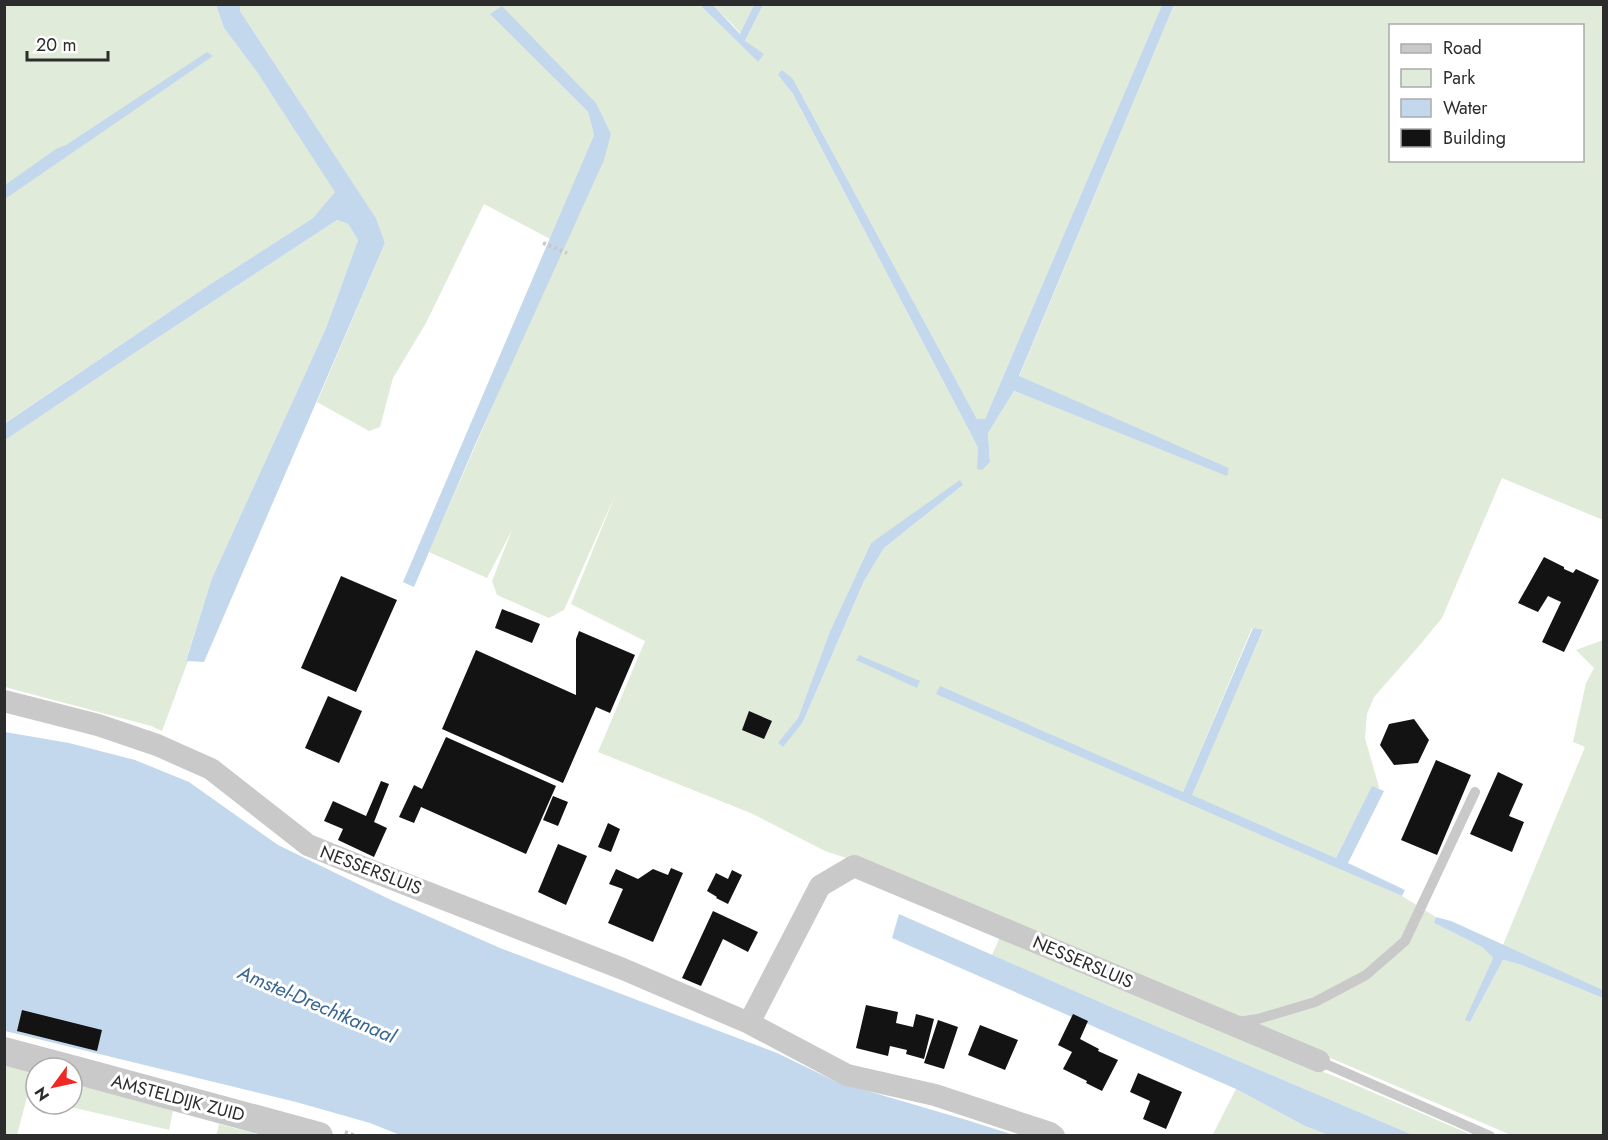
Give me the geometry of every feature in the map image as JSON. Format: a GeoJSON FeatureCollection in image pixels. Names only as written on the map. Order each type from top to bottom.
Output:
{"type":"FeatureCollection","features":[{"type":"Feature","properties":{"kind":"street","name":"NESSERSLUIS"},"geometry":{"type":"LineString","coordinates":[[4,701],[98,725],[157,745],[211,769],[308,845],[623,969],[749,1023],[848,1075],[935,1095],[1054,1136]]}},
{"type":"Feature","properties":{"kind":"street","name":"NESSERSLUIS"},"geometry":{"type":"LineString","coordinates":[[749,1023],[820,886],[854,866],[1319,1061]]}},
{"type":"Feature","properties":{"kind":"street"},"geometry":{"type":"LineString","coordinates":[[4,1051],[24,1056]]}},
{"type":"Feature","properties":{"kind":"street","name":"AMSTELDIJK ZUID"},"geometry":{"type":"LineString","coordinates":[[84,1072],[319,1136]]}},
{"type":"Feature","properties":{"kind":"lane"},"geometry":{"type":"LineString","coordinates":[[1230,1023],[1258,1019],[1315,1002],[1366,975],[1405,941],[1474,792]]}},
{"type":"Feature","properties":{"kind":"lane","name":"NESSERSLUIS"},"geometry":{"type":"LineString","coordinates":[[1319,1061],[1490,1136]]}},
{"type":"Feature","properties":{"kind":"path"},"geometry":{"type":"LineString","coordinates":[[543,243],[567,254]]}},
{"type":"Feature","properties":{"kind":"green space"},"geometry":{"type":"Polygon","coordinates":[[[5,5],[216,5],[224,28],[257,72],[336,192],[313,218],[206,287],[5,423],[5,5]]]}},
{"type":"Feature","properties":{"kind":"green space"},"geometry":{"type":"Polygon","coordinates":[[[240,5],[700,5],[758,62],[745,41],[763,5],[1162,5],[985,419],[977,419],[793,79],[778,75],[793,94],[978,448],[990,462],[988,433],[1014,391],[1226,475],[1229,468],[1019,377],[1174,5],[1603,5],[1603,520],[1502,478],[1442,618],[1374,697],[1367,714],[1365,738],[1379,787],[1378,789],[1372,787],[1336,858],[1191,795],[1263,631],[1252,628],[1183,792],[940,687],[1402,896],[1436,917],[1434,923],[1482,947],[1493,958],[1466,1020],[1470,1022],[1503,960],[1519,964],[1603,998],[1603,1135],[1511,1135],[910,879],[825,851],[753,814],[598,752],[645,641],[571,604],[616,493],[564,610],[549,618],[497,595],[492,581],[512,530],[487,578],[429,552],[611,134],[490,14],[588,112],[594,135],[550,239],[484,204],[426,323],[393,378],[380,427],[369,431],[317,402],[385,243],[376,218],[240,11],[240,5]],[[963,485],[871,543],[830,631],[798,718],[779,743],[783,746],[803,722],[864,581],[884,548],[963,485]]]}},
{"type":"Feature","properties":{"kind":"green space"},"geometry":{"type":"Polygon","coordinates":[[[713,5],[754,5],[741,34],[713,5]]]}},
{"type":"Feature","properties":{"kind":"green space"},"geometry":{"type":"Polygon","coordinates":[[[337,220],[348,224],[358,240],[326,328],[212,578],[186,660],[188,661],[162,731],[151,726],[5,687],[4,440],[337,220]]]}},
{"type":"Feature","properties":{"kind":"green space"},"geometry":{"type":"Polygon","coordinates":[[[1603,640],[1603,990],[1503,945],[1585,747],[1573,742],[1586,683],[1594,668],[1576,650],[1603,640]]]}},
{"type":"Feature","properties":{"kind":"green space"},"geometry":{"type":"Polygon","coordinates":[[[1000,937],[1472,1135],[1413,1135],[992,955],[1000,937]]]}},
{"type":"Feature","properties":{"kind":"green space"},"geometry":{"type":"Polygon","coordinates":[[[4,1065],[24,1070],[24,1108],[17,1135],[5,1135],[4,1065]]]}},
{"type":"Feature","properties":{"kind":"green space"},"geometry":{"type":"Polygon","coordinates":[[[84,1086],[173,1111],[169,1130],[84,1110],[84,1086]]]}},
{"type":"Feature","properties":{"kind":"green space"},"geometry":{"type":"Polygon","coordinates":[[[1236,1089],[1305,1126],[1328,1135],[1212,1136],[1236,1089]]]}},
{"type":"Feature","properties":{"kind":"green space"},"geometry":{"type":"Polygon","coordinates":[[[219,1124],[264,1136],[216,1136],[219,1124]]]}},
{"type":"Feature","properties":{"kind":"water"},"geometry":{"type":"Polygon","coordinates":[[[216,5],[240,5],[240,11],[376,218],[385,243],[204,662],[186,661],[212,578],[326,328],[358,240],[348,224],[337,220],[5,440],[4,424],[206,287],[313,218],[335,192],[257,72],[224,28],[216,5]]]}},
{"type":"Feature","properties":{"kind":"water"},"geometry":{"type":"Polygon","coordinates":[[[700,5],[713,5],[740,34],[754,5],[763,5],[745,41],[764,54],[758,62],[700,5]]]}},
{"type":"Feature","properties":{"kind":"water"},"geometry":{"type":"Polygon","coordinates":[[[1162,5],[1174,5],[1019,376],[1229,468],[1227,476],[1014,391],[988,433],[990,462],[982,470],[977,469],[978,448],[975,442],[793,94],[778,75],[782,70],[793,79],[977,419],[985,419],[1162,5]]]}},
{"type":"Feature","properties":{"kind":"water"},"geometry":{"type":"Polygon","coordinates":[[[502,6],[596,103],[611,134],[604,160],[474,447],[414,587],[403,582],[594,135],[588,112],[490,14],[502,6]]]}},
{"type":"Feature","properties":{"kind":"water"},"geometry":{"type":"Polygon","coordinates":[[[207,52],[213,56],[5,199],[5,185],[56,149],[66,145],[207,52]]]}},
{"type":"Feature","properties":{"kind":"water"},"geometry":{"type":"Polygon","coordinates":[[[960,480],[963,485],[884,548],[864,581],[803,722],[783,747],[778,743],[798,718],[830,631],[871,543],[960,480]]]}},
{"type":"Feature","properties":{"kind":"water"},"geometry":{"type":"Polygon","coordinates":[[[1253,628],[1263,630],[1192,795],[1336,858],[1372,786],[1384,791],[1348,863],[1405,890],[1402,896],[936,694],[940,686],[1183,792],[1253,628]]]}},
{"type":"Feature","properties":{"kind":"water"},"geometry":{"type":"Polygon","coordinates":[[[859,655],[920,681],[917,688],[856,660],[859,655]]]}},
{"type":"Feature","properties":{"kind":"water","name":"Amstel-Drechtkanaal"},"geometry":{"type":"Polygon","coordinates":[[[5,732],[69,743],[135,760],[189,782],[278,845],[389,899],[500,948],[777,1053],[837,1082],[1014,1135],[400,1135],[370,1123],[296,1102],[5,1031],[5,732]]]}},
{"type":"Feature","properties":{"kind":"water"},"geometry":{"type":"Polygon","coordinates":[[[899,914],[1413,1135],[1328,1135],[1305,1126],[1236,1089],[892,938],[899,914]]]}},
{"type":"Feature","properties":{"kind":"water"},"geometry":{"type":"Polygon","coordinates":[[[1436,917],[1451,921],[1603,990],[1603,998],[1519,964],[1503,960],[1470,1022],[1465,1020],[1493,958],[1482,947],[1434,923],[1436,917]]]}},
{"type":"Feature","properties":{"kind":"building"},"geometry":{"type":"Polygon","coordinates":[[[1544,557],[1573,573],[1576,569],[1599,580],[1564,652],[1542,642],[1561,602],[1548,596],[1538,612],[1518,603],[1544,557]]]}},
{"type":"Feature","properties":{"kind":"building"},"geometry":{"type":"Polygon","coordinates":[[[341,576],[397,600],[356,692],[301,668],[341,576]]]}},
{"type":"Feature","properties":{"kind":"building"},"geometry":{"type":"Polygon","coordinates":[[[502,609],[540,624],[532,643],[495,628],[502,609]]]}},
{"type":"Feature","properties":{"kind":"building"},"geometry":{"type":"Polygon","coordinates":[[[579,631],[635,655],[610,713],[596,707],[563,783],[442,729],[476,650],[576,695],[576,639],[579,631]]]}},
{"type":"Feature","properties":{"kind":"building"},"geometry":{"type":"Polygon","coordinates":[[[328,696],[362,711],[339,763],[305,748],[328,696]]]}},
{"type":"Feature","properties":{"kind":"building"},"geometry":{"type":"Polygon","coordinates":[[[749,711],[772,721],[764,739],[742,730],[749,711]]]}},
{"type":"Feature","properties":{"kind":"building"},"geometry":{"type":"Polygon","coordinates":[[[1414,719],[1429,740],[1418,763],[1394,765],[1380,745],[1389,724],[1414,719]]]}},
{"type":"Feature","properties":{"kind":"building"},"geometry":{"type":"Polygon","coordinates":[[[446,737],[556,786],[526,854],[421,807],[414,823],[399,817],[414,785],[422,789],[446,737]]]}},
{"type":"Feature","properties":{"kind":"building"},"geometry":{"type":"Polygon","coordinates":[[[1436,760],[1471,775],[1437,855],[1401,840],[1436,760]]]}},
{"type":"Feature","properties":{"kind":"building"},"geometry":{"type":"Polygon","coordinates":[[[1498,772],[1523,784],[1509,816],[1524,822],[1512,852],[1470,834],[1498,772]]]}},
{"type":"Feature","properties":{"kind":"building"},"geometry":{"type":"Polygon","coordinates":[[[381,781],[389,784],[374,822],[387,828],[374,857],[338,840],[343,829],[324,821],[333,801],[366,816],[381,781]]]}},
{"type":"Feature","properties":{"kind":"building"},"geometry":{"type":"Polygon","coordinates":[[[553,796],[568,802],[558,826],[543,820],[553,796]]]}},
{"type":"Feature","properties":{"kind":"building"},"geometry":{"type":"Polygon","coordinates":[[[608,823],[620,829],[611,852],[598,847],[608,823]]]}},
{"type":"Feature","properties":{"kind":"building"},"geometry":{"type":"Polygon","coordinates":[[[558,844],[587,856],[566,905],[538,892],[558,844]]]}},
{"type":"Feature","properties":{"kind":"building"},"geometry":{"type":"Polygon","coordinates":[[[671,868],[683,873],[653,942],[608,923],[623,889],[609,884],[616,869],[638,879],[653,869],[668,875],[671,868]]]}},
{"type":"Feature","properties":{"kind":"building"},"geometry":{"type":"Polygon","coordinates":[[[732,870],[742,875],[728,904],[707,891],[716,873],[728,879],[732,870]]]}},
{"type":"Feature","properties":{"kind":"building"},"geometry":{"type":"Polygon","coordinates":[[[713,911],[758,932],[748,952],[723,939],[701,986],[682,978],[713,911]]]}},
{"type":"Feature","properties":{"kind":"building"},"geometry":{"type":"Polygon","coordinates":[[[866,1005],[898,1012],[896,1023],[913,1027],[916,1014],[934,1019],[924,1059],[906,1054],[907,1050],[890,1046],[888,1056],[856,1048],[866,1005]]]}},
{"type":"Feature","properties":{"kind":"building"},"geometry":{"type":"Polygon","coordinates":[[[22,1010],[102,1030],[97,1051],[17,1031],[22,1010]]]}},
{"type":"Feature","properties":{"kind":"building"},"geometry":{"type":"Polygon","coordinates":[[[1073,1014],[1088,1021],[1080,1039],[1118,1060],[1102,1091],[1063,1069],[1072,1052],[1058,1045],[1073,1014]]]}},
{"type":"Feature","properties":{"kind":"building"},"geometry":{"type":"Polygon","coordinates":[[[938,1020],[958,1027],[944,1069],[924,1063],[938,1020]]]}},
{"type":"Feature","properties":{"kind":"building"},"geometry":{"type":"Polygon","coordinates":[[[980,1025],[1018,1040],[1005,1070],[968,1055],[980,1025]]]}},
{"type":"Feature","properties":{"kind":"building"},"geometry":{"type":"Polygon","coordinates":[[[1138,1073],[1182,1092],[1166,1129],[1143,1119],[1150,1101],[1130,1092],[1138,1073]]]}}]}
